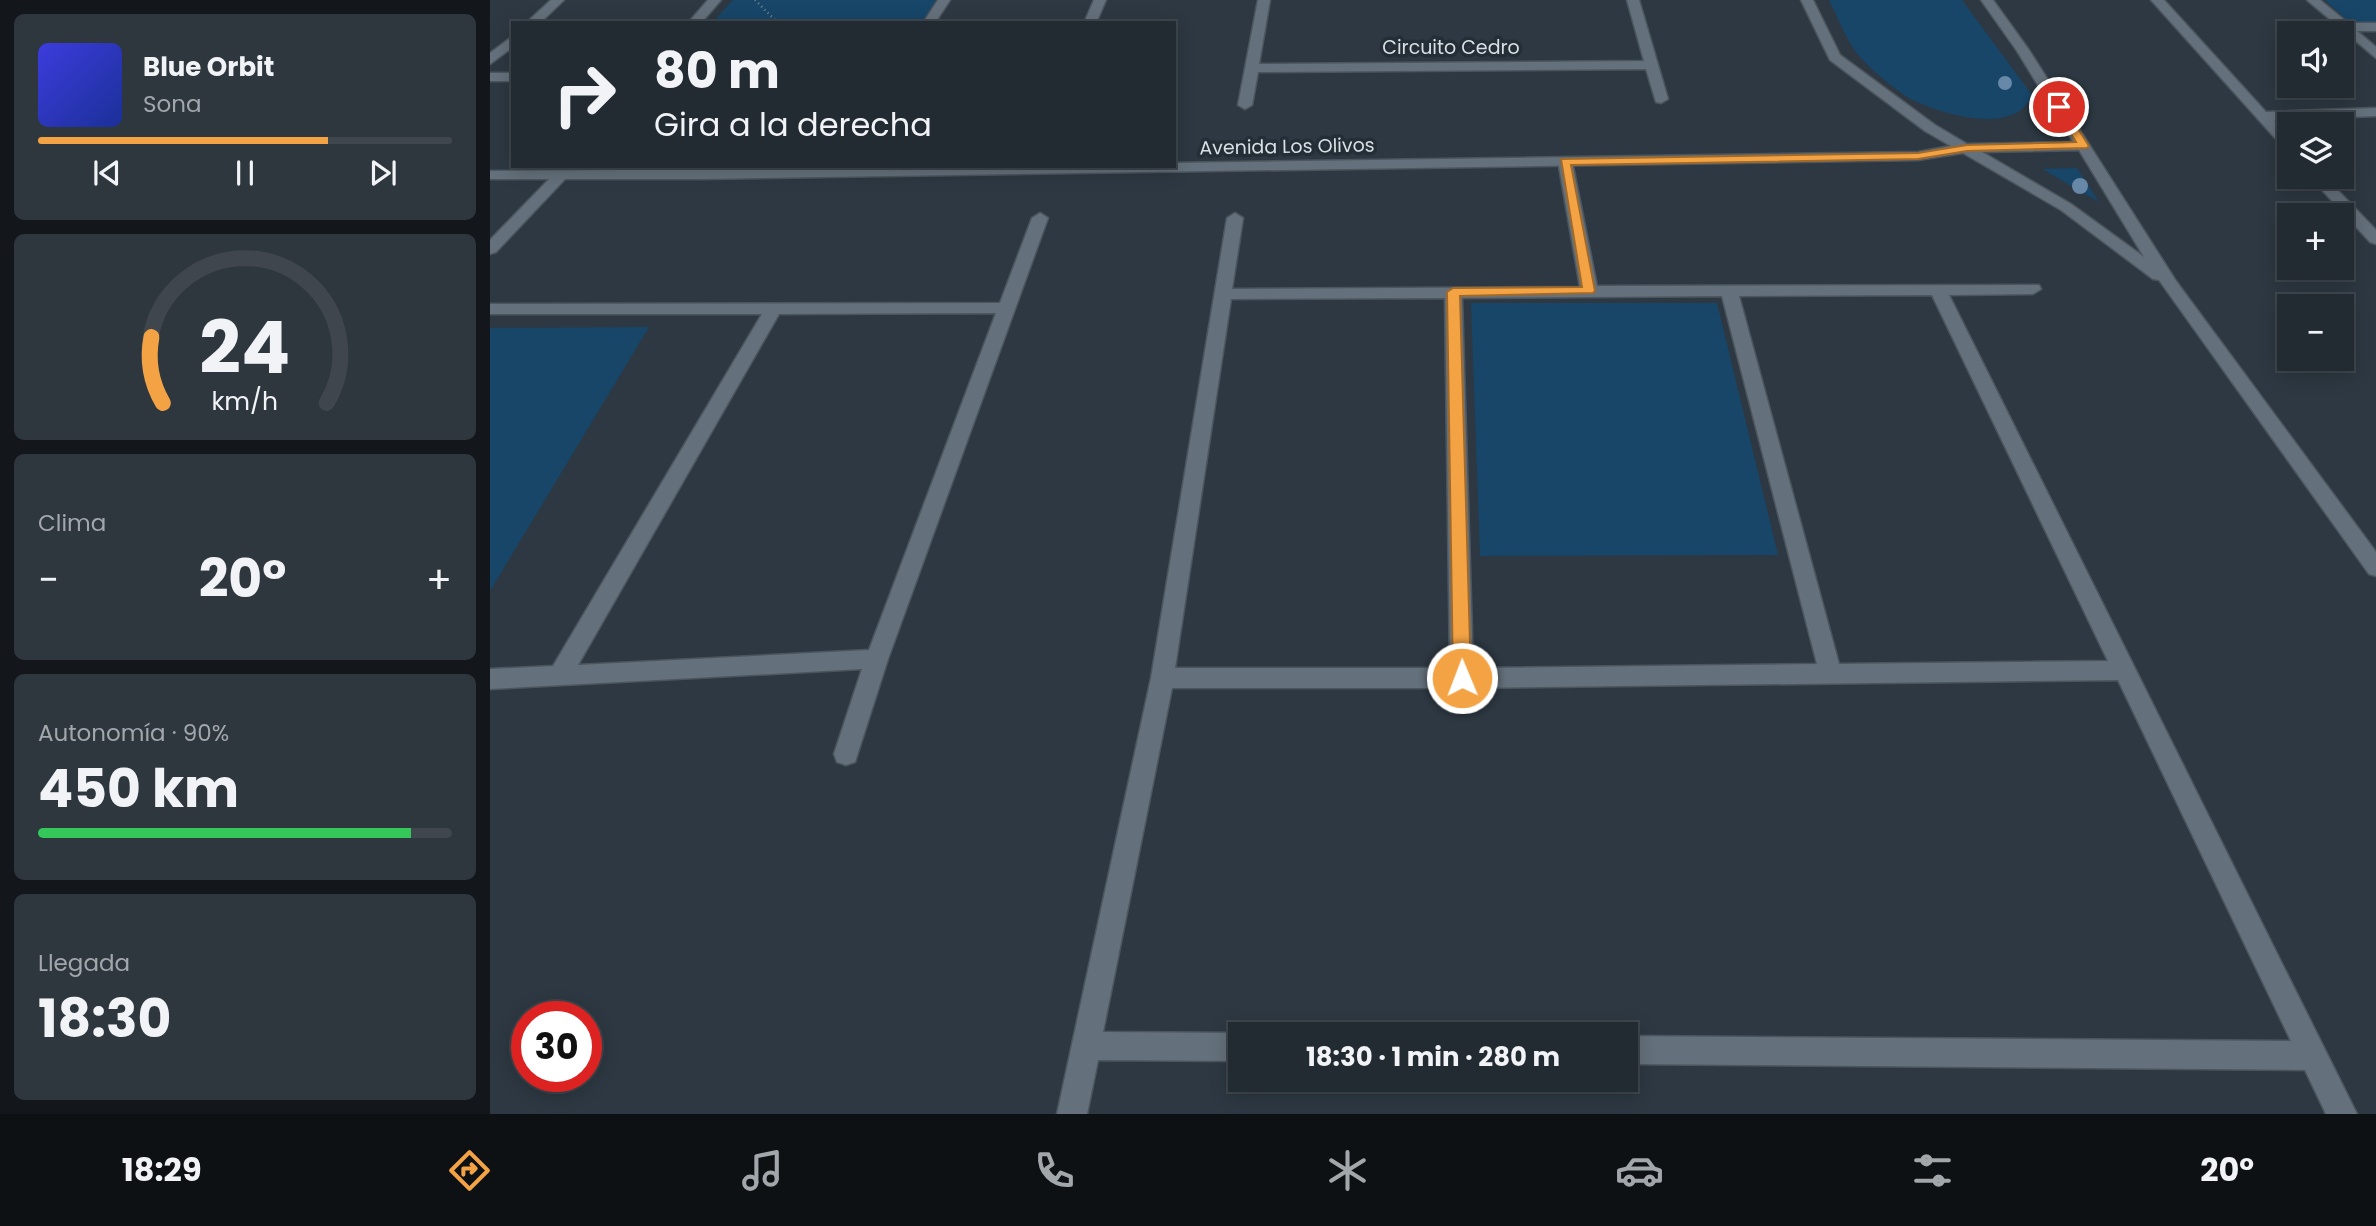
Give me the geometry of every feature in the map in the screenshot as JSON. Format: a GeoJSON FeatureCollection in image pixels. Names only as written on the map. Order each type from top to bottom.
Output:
{"type":"FeatureCollection","features":[{"type":"Feature","properties":{"kind":"street"},"geometry":{"type":"LineString","coordinates":[[535,21],[558,0]]}},
{"type":"Feature","properties":{"kind":"street"},"geometry":{"type":"LineString","coordinates":[[696,21],[715,0]]}},
{"type":"Feature","properties":{"kind":"street"},"geometry":{"type":"LineString","coordinates":[[930,21],[944,0]]}},
{"type":"Feature","properties":{"kind":"street"},"geometry":{"type":"LineString","coordinates":[[1091,21],[1100,0]]}},
{"type":"Feature","properties":{"kind":"street"},"geometry":{"type":"LineString","coordinates":[[1245,105],[1264,0]]}},
{"type":"Feature","properties":{"kind":"street"},"geometry":{"type":"LineString","coordinates":[[1633,0],[1661,99]]}},
{"type":"Feature","properties":{"kind":"street"},"geometry":{"type":"LineString","coordinates":[[1807,0],[1835,57],[1930,128],[2066,206],[2169,283]]}},
{"type":"Feature","properties":{"kind":"street"},"geometry":{"type":"LineString","coordinates":[[1987,0],[2023,50],[2169,283],[2376,568]]}},
{"type":"Feature","properties":{"kind":"street"},"geometry":{"type":"LineString","coordinates":[[2157,0],[2277,133]]}},
{"type":"Feature","properties":{"kind":"street"},"geometry":{"type":"LineString","coordinates":[[2313,0],[2337,21]]}},
{"type":"Feature","properties":{"kind":"street"},"geometry":{"type":"LineString","coordinates":[[2354,27],[2376,27]]}},
{"type":"Feature","properties":{"kind":"street"},"geometry":{"type":"LineString","coordinates":[[2354,35],[2376,54]]}},
{"type":"Feature","properties":{"kind":"street"},"geometry":{"type":"LineString","coordinates":[[490,60],[511,42]]}},
{"type":"Feature","properties":{"kind":"street","name":"Circuito Cedro"},"geometry":{"type":"LineString","coordinates":[[1252,68],[1651,65]]}},
{"type":"Feature","properties":{"kind":"street"},"geometry":{"type":"LineString","coordinates":[[490,77],[511,77]]}},
{"type":"Feature","properties":{"kind":"street"},"geometry":{"type":"LineString","coordinates":[[2261,116],[2376,112]]}},
{"type":"Feature","properties":{"kind":"street","name":"Avenida Los Olivos"},"geometry":{"type":"LineString","coordinates":[[1176,166],[1918,156],[1967,148],[2083,146]]}},
{"type":"Feature","properties":{"kind":"street"},"geometry":{"type":"LineString","coordinates":[[1565,161],[1589,291]]}},
{"type":"Feature","properties":{"kind":"street","name":"Avenida Los Olivos"},"geometry":{"type":"LineString","coordinates":[[490,175],[964,168]]}},
{"type":"Feature","properties":{"kind":"street"},"geometry":{"type":"LineString","coordinates":[[490,249],[561,175]]}},
{"type":"Feature","properties":{"kind":"street"},"geometry":{"type":"LineString","coordinates":[[2328,189],[2376,239]]}},
{"type":"Feature","properties":{"kind":"street"},"geometry":{"type":"LineString","coordinates":[[846,754],[877,659],[1040,218]]}},
{"type":"Feature","properties":{"kind":"street"},"geometry":{"type":"LineString","coordinates":[[1073,1114],[1161,678],[1225,294],[1235,218]]}},
{"type":"Feature","properties":{"kind":"street"},"geometry":{"type":"LineString","coordinates":[[2357,219],[2376,219]]}},
{"type":"Feature","properties":{"kind":"street"},"geometry":{"type":"LineString","coordinates":[[1938,289],[2342,1114]]}},
{"type":"Feature","properties":{"kind":"street"},"geometry":{"type":"LineString","coordinates":[[1225,294],[2033,289]]}},
{"type":"Feature","properties":{"kind":"street"},"geometry":{"type":"LineString","coordinates":[[1729,291],[1830,672]]}},
{"type":"Feature","properties":{"kind":"street"},"geometry":{"type":"LineString","coordinates":[[1453,292],[1462,678]]}},
{"type":"Feature","properties":{"kind":"street"},"geometry":{"type":"LineString","coordinates":[[560,676],[774,308]]}},
{"type":"Feature","properties":{"kind":"street"},"geometry":{"type":"LineString","coordinates":[[490,309],[1006,308]]}},
{"type":"Feature","properties":{"kind":"street"},"geometry":{"type":"LineString","coordinates":[[490,679],[877,659]]}},
{"type":"Feature","properties":{"kind":"street"},"geometry":{"type":"LineString","coordinates":[[1161,678],[1462,678],[2123,670]]}},
{"type":"Feature","properties":{"kind":"street"},"geometry":{"type":"LineString","coordinates":[[1085,1046],[1228,1047]]}},
{"type":"Feature","properties":{"kind":"street"},"geometry":{"type":"LineString","coordinates":[[1638,1051],[2312,1056]]}},
{"type":"Feature","properties":{"kind":"path"},"geometry":{"type":"LineString","coordinates":[[755,0],[776,21]]}},
{"type":"Feature","properties":{"kind":"shaded area"},"geometry":{"type":"Polygon","coordinates":[[[733,0],[936,0],[923,21],[714,21],[733,0]]]}},
{"type":"Feature","properties":{"kind":"shaded area"},"geometry":{"type":"Polygon","coordinates":[[[1829,0],[1962,0],[2032,95],[2024,108],[1996,119],[1961,116],[1915,101],[1886,81],[1860,57],[1829,0]]]}},
{"type":"Feature","properties":{"kind":"shaded area"},"geometry":{"type":"Polygon","coordinates":[[[2325,0],[2376,0],[2376,22],[2348,21],[2325,0]]]}},
{"type":"Feature","properties":{"kind":"shaded area"},"geometry":{"type":"Polygon","coordinates":[[[2077,168],[2099,202],[2042,169],[2077,168]]]}},
{"type":"Feature","properties":{"kind":"shaded area"},"geometry":{"type":"Polygon","coordinates":[[[1471,303],[1717,303],[1778,555],[1480,556],[1471,303]]]}},
{"type":"Feature","properties":{"kind":"shaded area"},"geometry":{"type":"Polygon","coordinates":[[[649,327],[490,591],[490,328],[649,327]]]}},
{"type":"Feature","properties":{"kind":"route"},"geometry":{"type":"LineString","coordinates":[[1462,678],[1453,292],[1589,291],[1565,161],[1918,156],[1967,148],[2083,146],[2059,107]]}}]}
